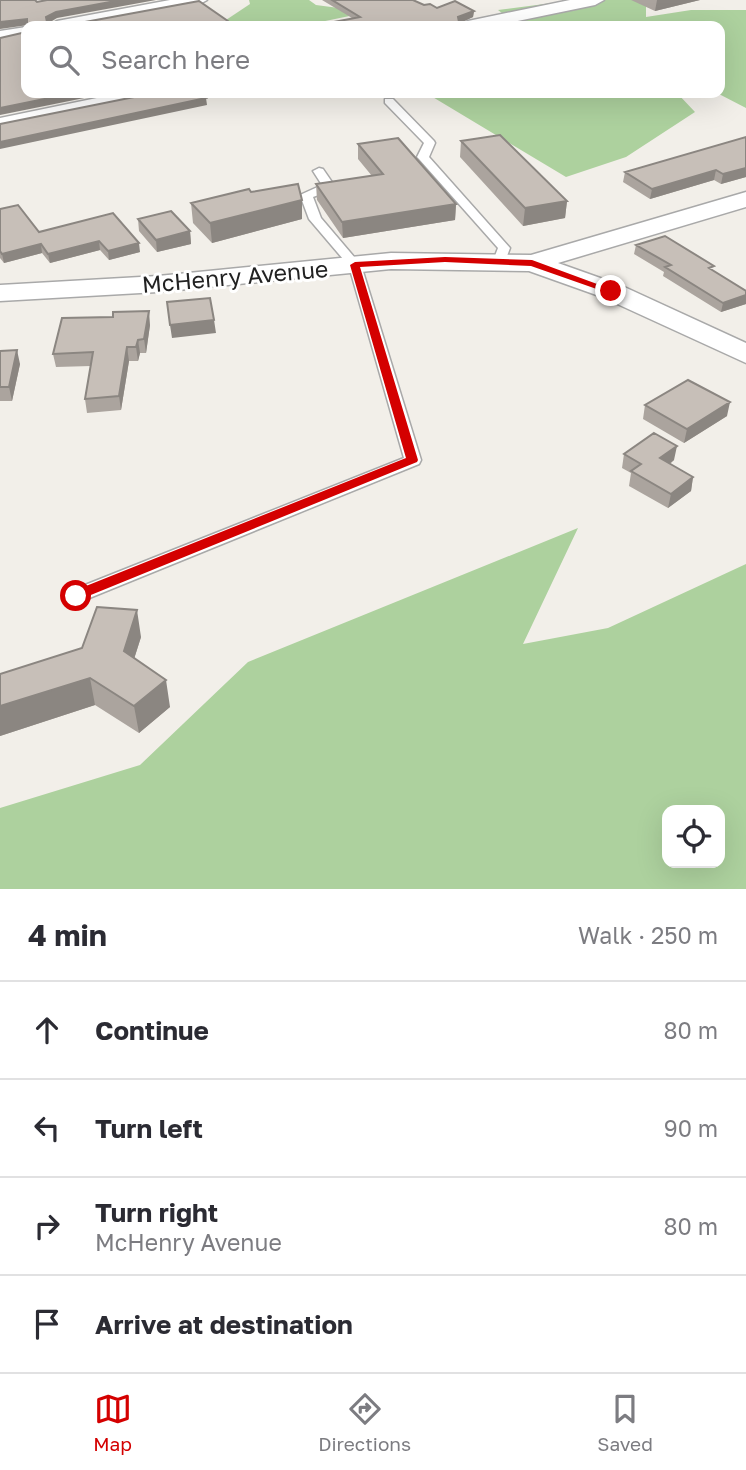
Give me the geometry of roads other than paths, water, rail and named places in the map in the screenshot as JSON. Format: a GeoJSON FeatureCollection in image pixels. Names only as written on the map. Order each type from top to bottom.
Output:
{"type":"FeatureCollection","features":[{"type":"Feature","properties":{"kind":"street"},"geometry":{"type":"LineString","coordinates":[[84,21],[198,0]]}},
{"type":"Feature","properties":{"kind":"street"},"geometry":{"type":"LineString","coordinates":[[492,21],[595,0]]}},
{"type":"Feature","properties":{"kind":"street"},"geometry":{"type":"LineString","coordinates":[[0,37],[21,33]]}},
{"type":"Feature","properties":{"kind":"street"},"geometry":{"type":"LineString","coordinates":[[0,124],[125,98]]}},
{"type":"Feature","properties":{"kind":"street"},"geometry":{"type":"LineString","coordinates":[[532,263],[746,199]]}},
{"type":"Feature","properties":{"kind":"street","name":"McHenry Avenue"},"geometry":{"type":"LineString","coordinates":[[0,293],[158,284],[355,265],[445,260],[532,263],[611,291],[746,354]]}},
{"type":"Feature","properties":{"kind":"lane"},"geometry":{"type":"LineString","coordinates":[[389,101],[430,143],[423,158],[504,248],[499,261]]}},
{"type":"Feature","properties":{"kind":"lane"},"geometry":{"type":"LineString","coordinates":[[76,596],[413,460],[355,265],[315,219],[306,195],[323,190],[328,185],[319,172]]}}]}
